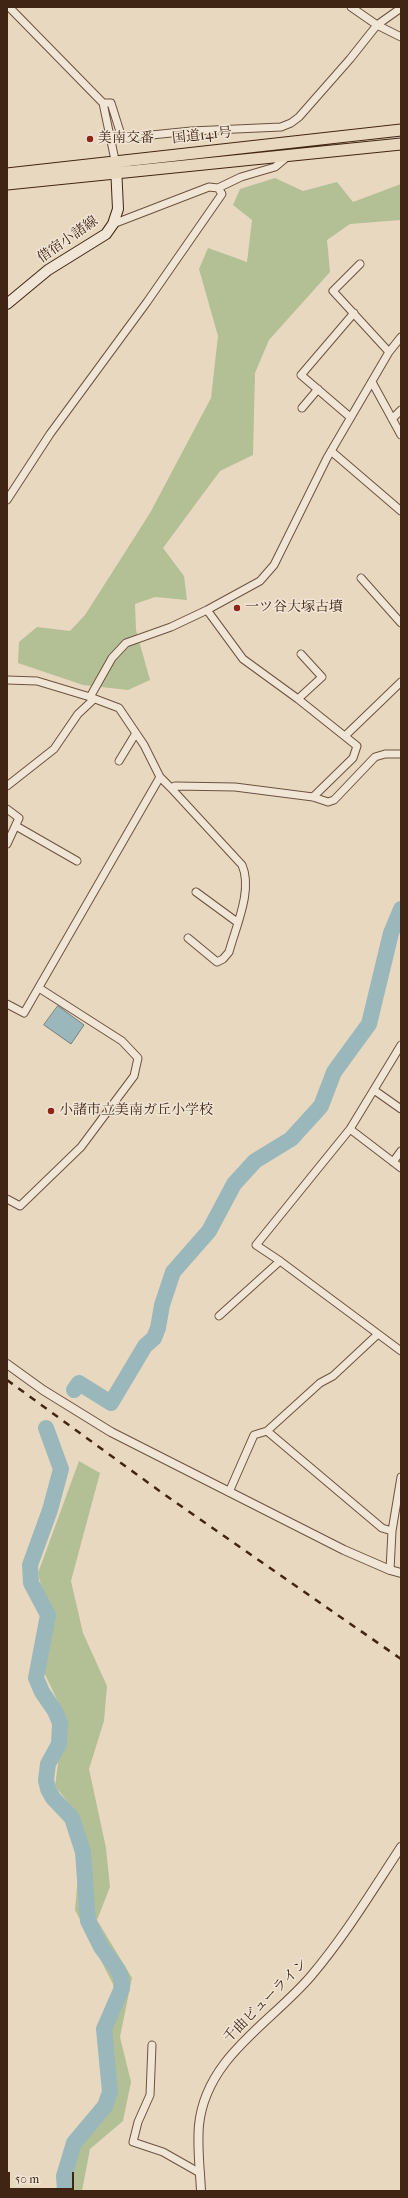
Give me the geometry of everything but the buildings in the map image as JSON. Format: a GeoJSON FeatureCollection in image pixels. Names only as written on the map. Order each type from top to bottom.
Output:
{"type":"FeatureCollection","features":[{"type":"Feature","properties":{"kind":"highway","name":"国道141号"},"geometry":{"type":"LineString","coordinates":[[7,174],[115,160],[401,130]]}},
{"type":"Feature","properties":{"kind":"highway","name":"国道141号"},"geometry":{"type":"LineString","coordinates":[[7,184],[401,144]]}},
{"type":"Feature","properties":{"kind":"main road","name":"借宿小諸線"},"geometry":{"type":"LineString","coordinates":[[7,304],[48,270],[106,234],[113,224],[118,209],[115,160]]}},
{"type":"Feature","properties":{"kind":"street"},"geometry":{"type":"LineString","coordinates":[[9,7],[103,102],[115,160]]}},
{"type":"Feature","properties":{"kind":"street"},"geometry":{"type":"LineString","coordinates":[[351,7],[377,25],[401,38]]}},
{"type":"Feature","properties":{"kind":"street"},"geometry":{"type":"LineString","coordinates":[[103,102],[111,103],[122,138],[191,131],[281,127],[291,123],[310,106],[377,25],[401,8]]}},
{"type":"Feature","properties":{"kind":"street"},"geometry":{"type":"LineString","coordinates":[[113,224],[209,187],[218,188],[241,178],[276,167],[289,156]]}},
{"type":"Feature","properties":{"kind":"street"},"geometry":{"type":"LineString","coordinates":[[7,500],[50,434],[147,302],[222,194],[218,188]]}},
{"type":"Feature","properties":{"kind":"street"},"geometry":{"type":"LineString","coordinates":[[360,264],[333,291],[389,352]]}},
{"type":"Feature","properties":{"kind":"street"},"geometry":{"type":"LineString","coordinates":[[350,417],[301,375],[354,313]]}},
{"type":"Feature","properties":{"kind":"street"},"geometry":{"type":"LineString","coordinates":[[7,786],[54,748],[78,714],[92,698],[112,658],[126,643],[171,627],[208,610],[260,581],[274,565],[331,451],[350,417],[389,352],[401,337]]}},
{"type":"Feature","properties":{"kind":"street"},"geometry":{"type":"LineString","coordinates":[[372,382],[401,435]]}},
{"type":"Feature","properties":{"kind":"street"},"geometry":{"type":"LineString","coordinates":[[302,408],[318,389]]}},
{"type":"Feature","properties":{"kind":"street"},"geometry":{"type":"LineString","coordinates":[[392,419],[401,410]]}},
{"type":"Feature","properties":{"kind":"street"},"geometry":{"type":"LineString","coordinates":[[331,451],[401,511]]}},
{"type":"Feature","properties":{"kind":"street"},"geometry":{"type":"LineString","coordinates":[[361,578],[401,623]]}},
{"type":"Feature","properties":{"kind":"street"},"geometry":{"type":"LineString","coordinates":[[208,610],[243,659],[346,735],[356,746],[353,758],[313,797]]}},
{"type":"Feature","properties":{"kind":"street"},"geometry":{"type":"LineString","coordinates":[[298,699],[322,676],[301,654]]}},
{"type":"Feature","properties":{"kind":"street"},"geometry":{"type":"LineString","coordinates":[[7,680],[37,681],[92,698],[118,708],[144,745],[160,777],[242,865],[246,877],[246,890],[229,952],[223,959],[217,962],[188,938]]}},
{"type":"Feature","properties":{"kind":"street"},"geometry":{"type":"LineString","coordinates":[[346,735],[401,682]]}},
{"type":"Feature","properties":{"kind":"street"},"geometry":{"type":"LineString","coordinates":[[119,761],[136,733]]}},
{"type":"Feature","properties":{"kind":"street"},"geometry":{"type":"LineString","coordinates":[[171,788],[175,786],[235,787],[313,797],[328,802],[334,800],[375,757],[385,754],[401,754]]}},
{"type":"Feature","properties":{"kind":"street"},"geometry":{"type":"LineString","coordinates":[[7,1004],[24,1013],[160,777]]}},
{"type":"Feature","properties":{"kind":"street"},"geometry":{"type":"LineString","coordinates":[[7,809],[20,818],[7,844]]}},
{"type":"Feature","properties":{"kind":"street"},"geometry":{"type":"LineString","coordinates":[[16,826],[77,861]]}},
{"type":"Feature","properties":{"kind":"street"},"geometry":{"type":"LineString","coordinates":[[196,892],[237,922]]}},
{"type":"Feature","properties":{"kind":"street"},"geometry":{"type":"LineString","coordinates":[[7,1199],[20,1206],[82,1147],[134,1076],[137,1067],[138,1058],[122,1041],[39,988]]}},
{"type":"Feature","properties":{"kind":"street"},"geometry":{"type":"LineString","coordinates":[[401,1046],[350,1129],[256,1245],[280,1261],[401,1351]]}},
{"type":"Feature","properties":{"kind":"street"},"geometry":{"type":"LineString","coordinates":[[374,1090],[401,1109]]}},
{"type":"Feature","properties":{"kind":"street"},"geometry":{"type":"LineString","coordinates":[[350,1129],[401,1168]]}},
{"type":"Feature","properties":{"kind":"street"},"geometry":{"type":"LineString","coordinates":[[393,1162],[401,1151]]}},
{"type":"Feature","properties":{"kind":"street"},"geometry":{"type":"LineString","coordinates":[[219,1316],[280,1261]]}},
{"type":"Feature","properties":{"kind":"street"},"geometry":{"type":"LineString","coordinates":[[229,1492],[254,1435],[267,1432],[320,1383],[333,1376],[378,1334]]}},
{"type":"Feature","properties":{"kind":"street"},"geometry":{"type":"LineString","coordinates":[[7,1364],[42,1390],[111,1432],[344,1550],[390,1570],[401,1573]]}},
{"type":"Feature","properties":{"kind":"street"},"geometry":{"type":"LineString","coordinates":[[267,1432],[382,1528],[392,1531]]}},
{"type":"Feature","properties":{"kind":"street"},"geometry":{"type":"LineString","coordinates":[[390,1570],[392,1531],[401,1477]]}},
{"type":"Feature","properties":{"kind":"street","name":"千曲ビューライン"},"geometry":{"type":"LineString","coordinates":[[201,2191],[199,2124],[204,2102],[221,2066],[236,2048],[311,1976],[352,1923],[401,1847]]}},
{"type":"Feature","properties":{"kind":"street"},"geometry":{"type":"LineString","coordinates":[[152,2045],[150,2094],[138,2122],[133,2142],[163,2152],[200,2173]]}},
{"type":"Feature","properties":{"kind":"green space"},"geometry":{"type":"Polygon","coordinates":[[[275,178],[303,191],[337,182],[353,202],[401,184],[401,220],[350,224],[327,240],[330,272],[269,340],[255,373],[253,455],[220,471],[163,548],[184,576],[187,600],[155,597],[135,604],[136,630],[150,680],[128,690],[83,685],[18,663],[19,642],[37,627],[70,631],[85,615],[150,513],[211,398],[218,336],[199,269],[208,248],[247,262],[252,220],[233,205],[240,189],[275,178]]]}},
{"type":"Feature","properties":{"kind":"green space"},"geometry":{"type":"Polygon","coordinates":[[[79,1461],[100,1473],[71,1581],[83,1633],[107,1686],[104,1721],[89,1769],[106,1848],[110,1887],[97,1920],[132,1978],[120,2037],[131,2082],[123,2121],[90,2149],[82,2191],[72,2191],[72,2177],[80,2139],[97,2120],[115,2090],[107,2048],[107,2032],[116,2013],[113,1984],[75,1910],[82,1831],[79,1816],[55,1786],[60,1749],[61,1708],[42,1668],[45,1628],[42,1590],[38,1573],[79,1461]]]}},
{"type":"Feature","properties":{"kind":"water"},"geometry":{"type":"Polygon","coordinates":[[[58,1006],[84,1025],[71,1044],[44,1025],[58,1006]]]}},
{"type":"Feature","properties":{"kind":"waterway"},"geometry":{"type":"LineString","coordinates":[[74,1390],[79,1383],[111,1403],[145,1346],[154,1338],[158,1328],[162,1305],[173,1272],[209,1231],[234,1184],[255,1161],[291,1139],[321,1106],[334,1072],[369,1024],[391,933],[401,909]]}},
{"type":"Feature","properties":{"kind":"waterway"},"geometry":{"type":"LineString","coordinates":[[46,1428],[61,1469],[50,1510],[30,1565],[31,1583],[48,1615],[36,1678],[42,1692],[55,1711],[60,1723],[59,1744],[48,1764],[46,1780],[48,1789],[53,1798],[72,1818],[83,1852],[88,1921],[101,1947],[118,1970],[121,1977],[122,1988],[104,2029],[110,2092],[105,2106],[74,2143],[64,2176],[65,2191]]}},
{"type":"Feature","properties":{"kind":"railway"},"geometry":{"type":"LineString","coordinates":[[7,1380],[165,1495],[401,1659]]}},
{"type":"Feature","properties":{"kind":"place","name":"美南交番"},"geometry":{"type":"Point","coordinates":[90,139]}},
{"type":"Feature","properties":{"kind":"place","name":"一ツ谷大塚古墳"},"geometry":{"type":"Point","coordinates":[237,608]}},
{"type":"Feature","properties":{"kind":"place","name":"小諸市立美南ガ丘小学校"},"geometry":{"type":"Point","coordinates":[51,1111]}}]}
